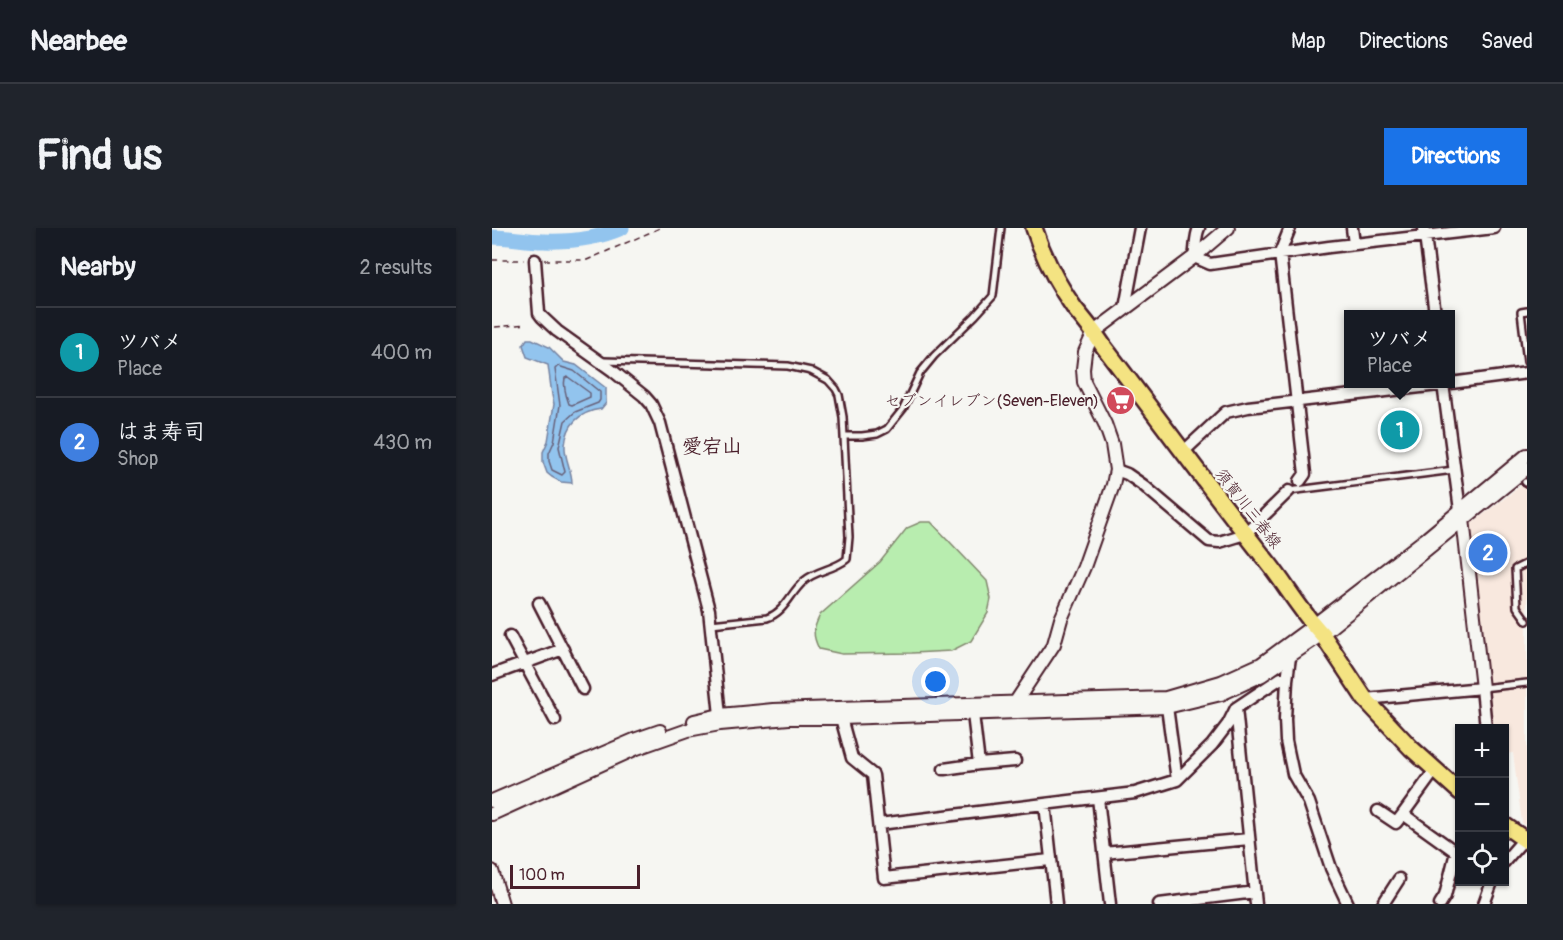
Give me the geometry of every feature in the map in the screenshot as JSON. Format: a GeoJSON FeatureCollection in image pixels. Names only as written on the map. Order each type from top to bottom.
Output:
{"type":"FeatureCollection","features":[{"type":"Feature","properties":{"kind":"main road","name":"須賀川三春線"},"geometry":{"type":"LineString","coordinates":[[1034,228],[1038,241],[1075,309],[1318,629],[1365,699],[1411,748],[1455,788]]}},
{"type":"Feature","properties":{"kind":"main road"},"geometry":{"type":"LineString","coordinates":[[1509,828],[1526,840]]}},
{"type":"Feature","properties":{"kind":"street"},"geometry":{"type":"LineString","coordinates":[[1125,308],[1140,228]]}},
{"type":"Feature","properties":{"kind":"street"},"geometry":{"type":"LineString","coordinates":[[1194,257],[1199,228]]}},
{"type":"Feature","properties":{"kind":"street"},"geometry":{"type":"LineString","coordinates":[[1015,708],[1054,644],[1109,501],[1116,470],[1115,456],[1105,424],[1084,382],[1085,352],[1094,332],[1194,257],[1228,228]]}},
{"type":"Feature","properties":{"kind":"street"},"geometry":{"type":"LineString","coordinates":[[1290,228],[1280,254],[1305,474],[1300,481]]}},
{"type":"Feature","properties":{"kind":"street"},"geometry":{"type":"LineString","coordinates":[[1352,228],[1354,244]]}},
{"type":"Feature","properties":{"kind":"street"},"geometry":{"type":"LineString","coordinates":[[1194,257],[1210,264],[1424,232],[1494,228]]}},
{"type":"Feature","properties":{"kind":"street"},"geometry":{"type":"LineString","coordinates":[[1424,232],[1434,310]]}},
{"type":"Feature","properties":{"kind":"street"},"geometry":{"type":"LineString","coordinates":[[535,260],[539,313],[542,317],[557,332],[644,396],[656,412],[711,624],[720,715]]}},
{"type":"Feature","properties":{"kind":"street"},"geometry":{"type":"LineString","coordinates":[[1455,383],[1527,373]]}},
{"type":"Feature","properties":{"kind":"street"},"geometry":{"type":"LineString","coordinates":[[1184,452],[1226,412],[1248,407],[1413,388]]}},
{"type":"Feature","properties":{"kind":"street"},"geometry":{"type":"LineString","coordinates":[[1446,388],[1454,470],[1486,724]]}},
{"type":"Feature","properties":{"kind":"street"},"geometry":{"type":"LineString","coordinates":[[1461,515],[1527,455]]}},
{"type":"Feature","properties":{"kind":"street"},"geometry":{"type":"LineString","coordinates":[[492,801],[634,740],[687,722],[720,715],[773,710],[1167,707],[1221,694],[1262,675],[1290,657],[1318,629],[1461,515],[1527,468]]}},
{"type":"Feature","properties":{"kind":"street"},"geometry":{"type":"LineString","coordinates":[[1116,470],[1127,474],[1143,485],[1209,541],[1219,542],[1245,534],[1289,491]]}},
{"type":"Feature","properties":{"kind":"street"},"geometry":{"type":"LineString","coordinates":[[539,603],[583,689]]}},
{"type":"Feature","properties":{"kind":"street"},"geometry":{"type":"LineString","coordinates":[[492,814],[637,748],[688,730],[720,724],[789,718],[973,714],[1015,708],[1166,698],[1221,682],[1261,664],[1318,629]]}},
{"type":"Feature","properties":{"kind":"street"},"geometry":{"type":"LineString","coordinates":[[510,636],[555,720]]}},
{"type":"Feature","properties":{"kind":"street"},"geometry":{"type":"LineString","coordinates":[[492,675],[563,650]]}},
{"type":"Feature","properties":{"kind":"street"},"geometry":{"type":"LineString","coordinates":[[1290,657],[1285,719],[1286,741],[1293,774],[1309,802],[1331,868],[1348,904]]}},
{"type":"Feature","properties":{"kind":"street"},"geometry":{"type":"LineString","coordinates":[[879,824],[1136,793],[1177,780],[1212,745],[1228,724],[1236,708],[1281,678],[1287,678]]}},
{"type":"Feature","properties":{"kind":"street"},"geometry":{"type":"LineString","coordinates":[[1365,699],[1482,688]]}},
{"type":"Feature","properties":{"kind":"street"},"geometry":{"type":"LineString","coordinates":[[1167,707],[1177,780]]}},
{"type":"Feature","properties":{"kind":"street"},"geometry":{"type":"LineString","coordinates":[[1159,904],[1256,898],[1236,708]]}},
{"type":"Feature","properties":{"kind":"street"},"geometry":{"type":"LineString","coordinates":[[973,714],[979,764]]}},
{"type":"Feature","properties":{"kind":"street"},"geometry":{"type":"LineString","coordinates":[[842,718],[852,759],[873,775],[884,879],[1050,860]]}},
{"type":"Feature","properties":{"kind":"street"},"geometry":{"type":"LineString","coordinates":[[944,769],[1015,761]]}},
{"type":"Feature","properties":{"kind":"street"},"geometry":{"type":"LineString","coordinates":[[1378,811],[1396,824],[1435,770]]}},
{"type":"Feature","properties":{"kind":"street"},"geometry":{"type":"LineString","coordinates":[[1098,798],[1110,904]]}},
{"type":"Feature","properties":{"kind":"street"},"geometry":{"type":"LineString","coordinates":[[1045,804],[1056,904]]}},
{"type":"Feature","properties":{"kind":"street"},"geometry":{"type":"LineString","coordinates":[[1403,814],[1456,852],[1445,896],[1440,904]]}},
{"type":"Feature","properties":{"kind":"street"},"geometry":{"type":"LineString","coordinates":[[1104,853],[1248,839]]}},
{"type":"Feature","properties":{"kind":"street"},"geometry":{"type":"LineString","coordinates":[[1509,857],[1526,840]]}},
{"type":"Feature","properties":{"kind":"street"},"geometry":{"type":"LineString","coordinates":[[492,871],[502,904]]}},
{"type":"Feature","properties":{"kind":"street"},"geometry":{"type":"LineString","coordinates":[[1383,904],[1399,879]]}},
{"type":"Feature","properties":{"kind":"street"},"geometry":{"type":"LineString","coordinates":[[1484,904],[1491,886]]}},
{"type":"Feature","properties":{"kind":"lane"},"geometry":{"type":"LineString","coordinates":[[844,436],[877,434],[887,429],[903,409],[920,373],[993,296],[1001,228]]}},
{"type":"Feature","properties":{"kind":"lane"},"geometry":{"type":"LineString","coordinates":[[1527,311],[1521,312],[1527,358]]}},
{"type":"Feature","properties":{"kind":"lane"},"geometry":{"type":"LineString","coordinates":[[599,361],[788,366],[821,376],[836,389],[841,401],[844,436],[849,537],[847,559],[807,578],[783,608],[774,615],[767,618],[711,624]]}},
{"type":"Feature","properties":{"kind":"lane"},"geometry":{"type":"LineString","coordinates":[[1289,491],[1454,470]]}},
{"type":"Feature","properties":{"kind":"lane"},"geometry":{"type":"LineString","coordinates":[[1527,563],[1515,569],[1517,606],[1527,621]]}},
{"type":"Feature","properties":{"kind":"lane"},"geometry":{"type":"LineString","coordinates":[[1482,688],[1527,683]]}},
{"type":"Feature","properties":{"kind":"path"},"geometry":{"type":"LineString","coordinates":[[492,260],[587,260],[660,228]]}},
{"type":"Feature","properties":{"kind":"path"},"geometry":{"type":"LineString","coordinates":[[495,327],[526,324]]}},
{"type":"Feature","properties":{"kind":"shaded area"},"geometry":{"type":"Polygon","coordinates":[[[1527,481],[1527,827],[1522,823],[1513,753],[1509,754],[1509,724],[1491,724],[1471,524],[1527,481]]]}},
{"type":"Feature","properties":{"kind":"green space"},"geometry":{"type":"Polygon","coordinates":[[[921,522],[931,522],[987,581],[991,599],[988,613],[971,641],[951,651],[842,654],[819,649],[814,632],[820,615],[880,562],[907,528],[921,522]]]}},
{"type":"Feature","properties":{"kind":"water"},"geometry":{"type":"Polygon","coordinates":[[[527,339],[549,347],[564,362],[576,365],[606,388],[606,403],[601,409],[587,413],[576,420],[566,438],[565,450],[572,483],[561,482],[552,477],[547,473],[543,462],[543,452],[548,441],[554,404],[548,365],[527,357],[523,345],[527,339]]]}},
{"type":"Feature","properties":{"kind":"waterway"},"geometry":{"type":"LineString","coordinates":[[492,237],[564,241],[593,237],[622,228]]}},
{"type":"Feature","properties":{"kind":"place","name":"セブンイレブン(Seven-Eleven)"},"geometry":{"type":"Point","coordinates":[1120,400]}},
{"type":"Feature","properties":{"kind":"place","name":"ツバメ"},"geometry":{"type":"Point","coordinates":[1400,430]}},
{"type":"Feature","properties":{"kind":"place","name":"はま寿司"},"geometry":{"type":"Point","coordinates":[1488,553]}},
{"type":"Feature","properties":{"kind":"district","name":"愛宕山"},"geometry":{"type":"Point","coordinates":[712,446]}}]}
